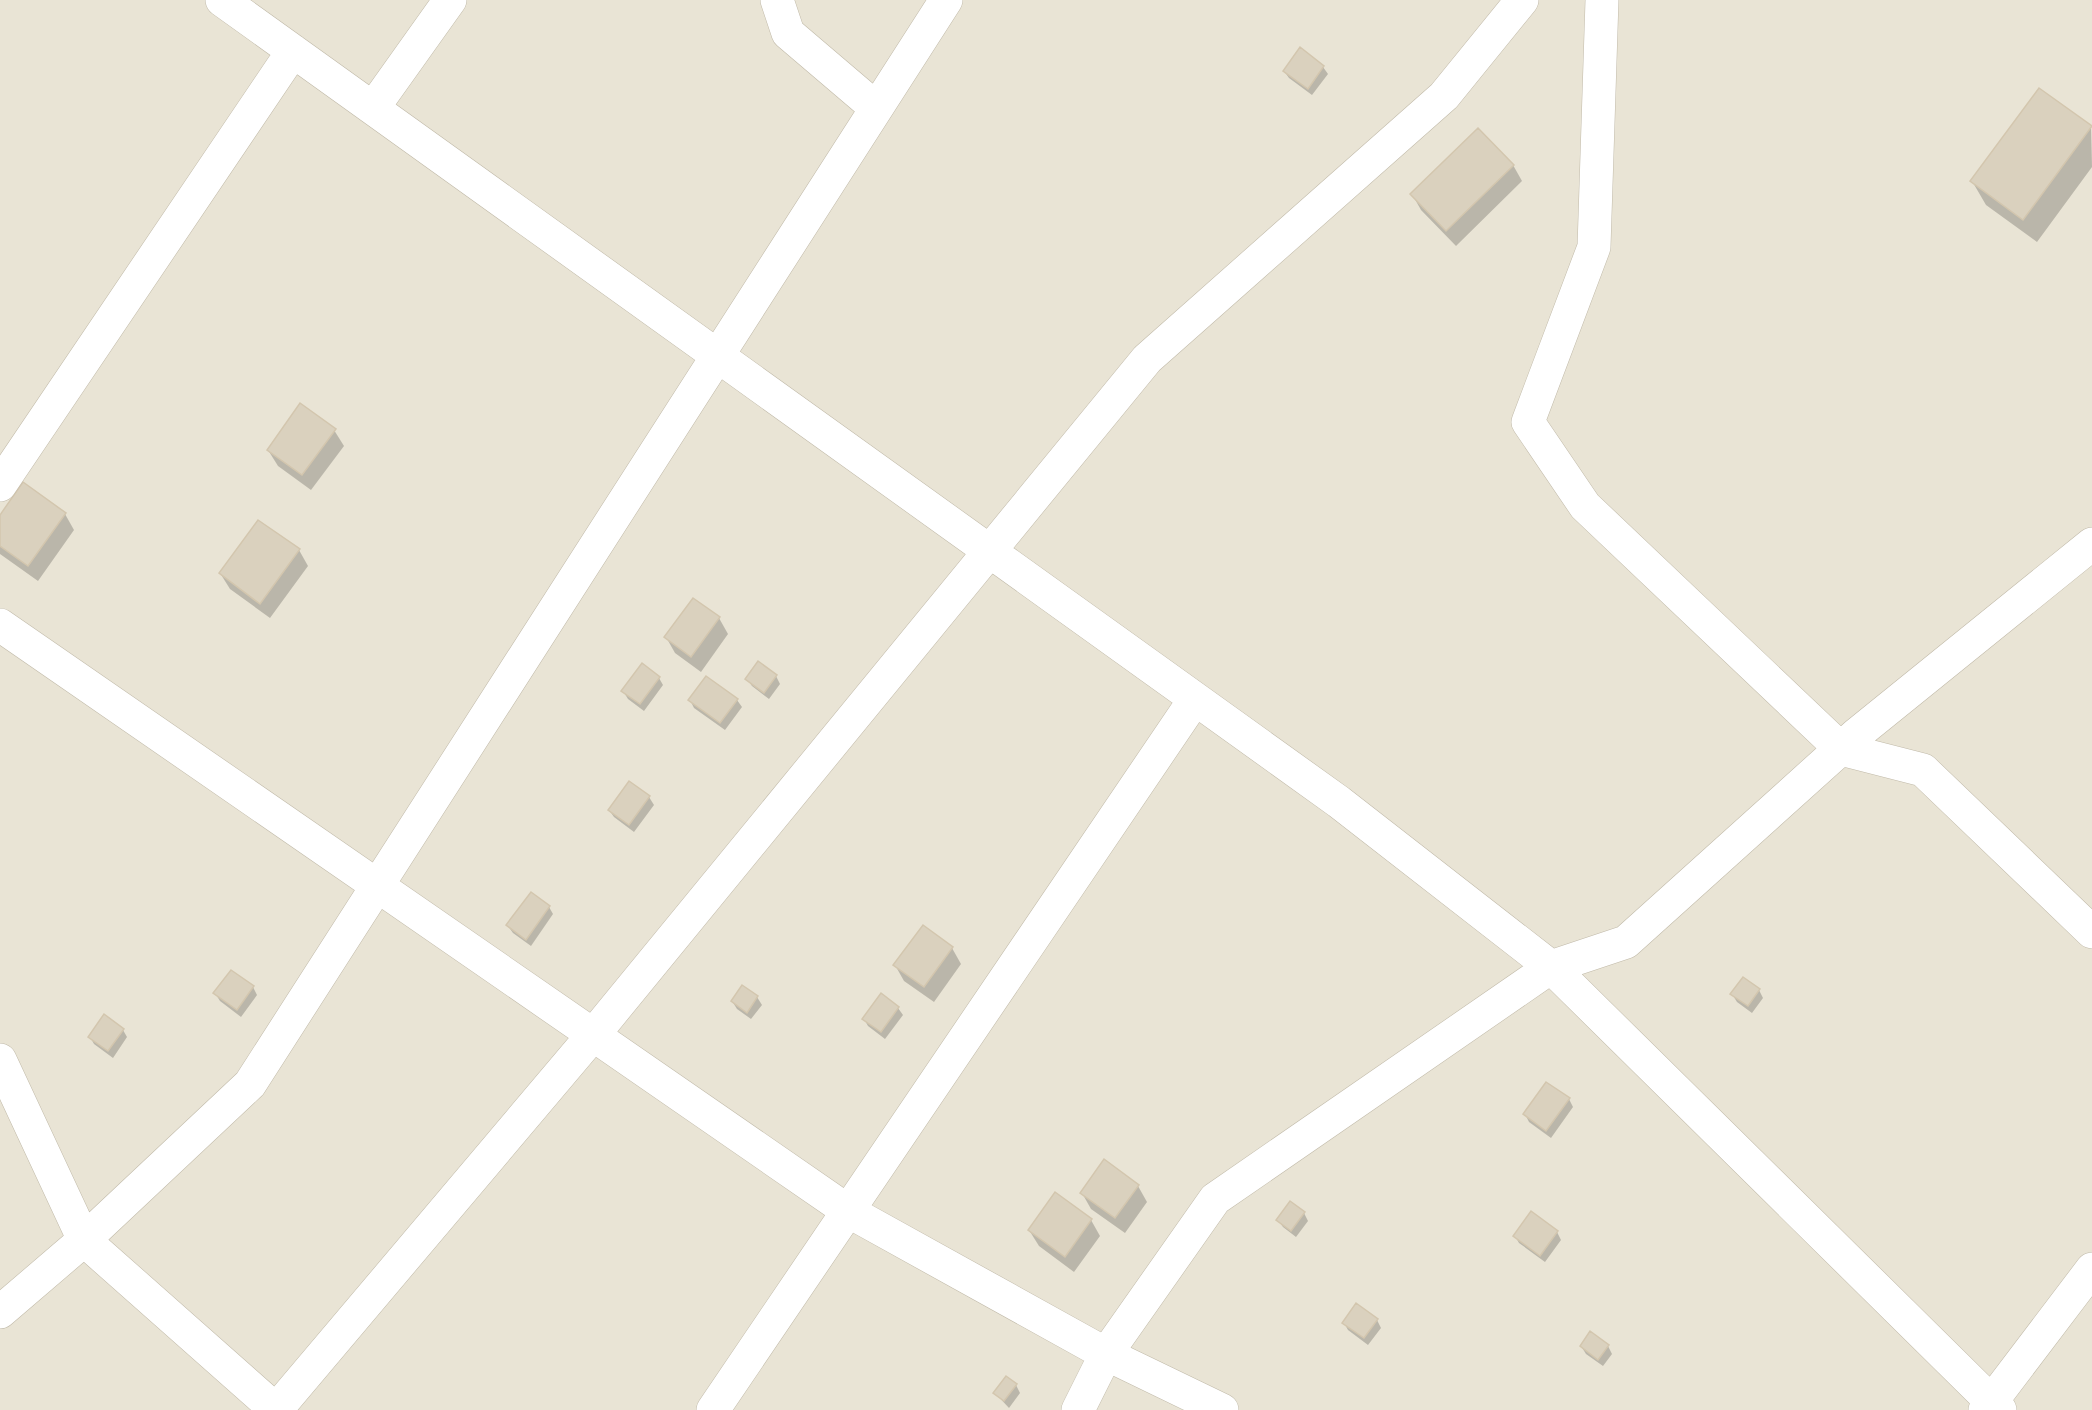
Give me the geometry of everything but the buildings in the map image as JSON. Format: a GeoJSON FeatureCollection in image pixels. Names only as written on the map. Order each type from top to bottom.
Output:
{"type":"FeatureCollection","features":[{"type":"Feature","properties":{"kind":"street"},"geometry":{"type":"LineString","coordinates":[[373,108],[450,0]]}},
{"type":"Feature","properties":{"kind":"street"},"geometry":{"type":"LineString","coordinates":[[777,0],[788,33],[876,108]]}},
{"type":"Feature","properties":{"kind":"street"},"geometry":{"type":"LineString","coordinates":[[0,1312],[84,1240],[250,1084],[946,0]]}},
{"type":"Feature","properties":{"kind":"street"},"geometry":{"type":"LineString","coordinates":[[0,1060],[84,1240],[276,1410],[593,1035],[1147,359],[1444,96],[1522,0]]}},
{"type":"Feature","properties":{"kind":"street"},"geometry":{"type":"LineString","coordinates":[[1602,0],[1594,247],[1528,422],[1585,506],[1841,749],[1923,770],[2092,932]]}},
{"type":"Feature","properties":{"kind":"street"},"geometry":{"type":"LineString","coordinates":[[228,2],[1339,802],[1551,967],[1992,1407],[2092,1269]]}},
{"type":"Feature","properties":{"kind":"street"},"geometry":{"type":"LineString","coordinates":[[0,485],[293,51]]}},
{"type":"Feature","properties":{"kind":"street"},"geometry":{"type":"LineString","coordinates":[[1078,1410],[1106,1354],[1215,1198],[1551,967],[1626,942],[1841,749],[2092,544]]}},
{"type":"Feature","properties":{"kind":"street"},"geometry":{"type":"LineString","coordinates":[[0,625],[848,1211],[1106,1354],[1222,1410]]}},
{"type":"Feature","properties":{"kind":"street"},"geometry":{"type":"LineString","coordinates":[[713,1410],[1195,699]]}},
{"type":"Feature","properties":{"kind":"shaded area"},"geometry":{"type":"Polygon","coordinates":[[[0,0],[2092,0],[2092,1410],[0,1410],[0,0]]]}}]}
